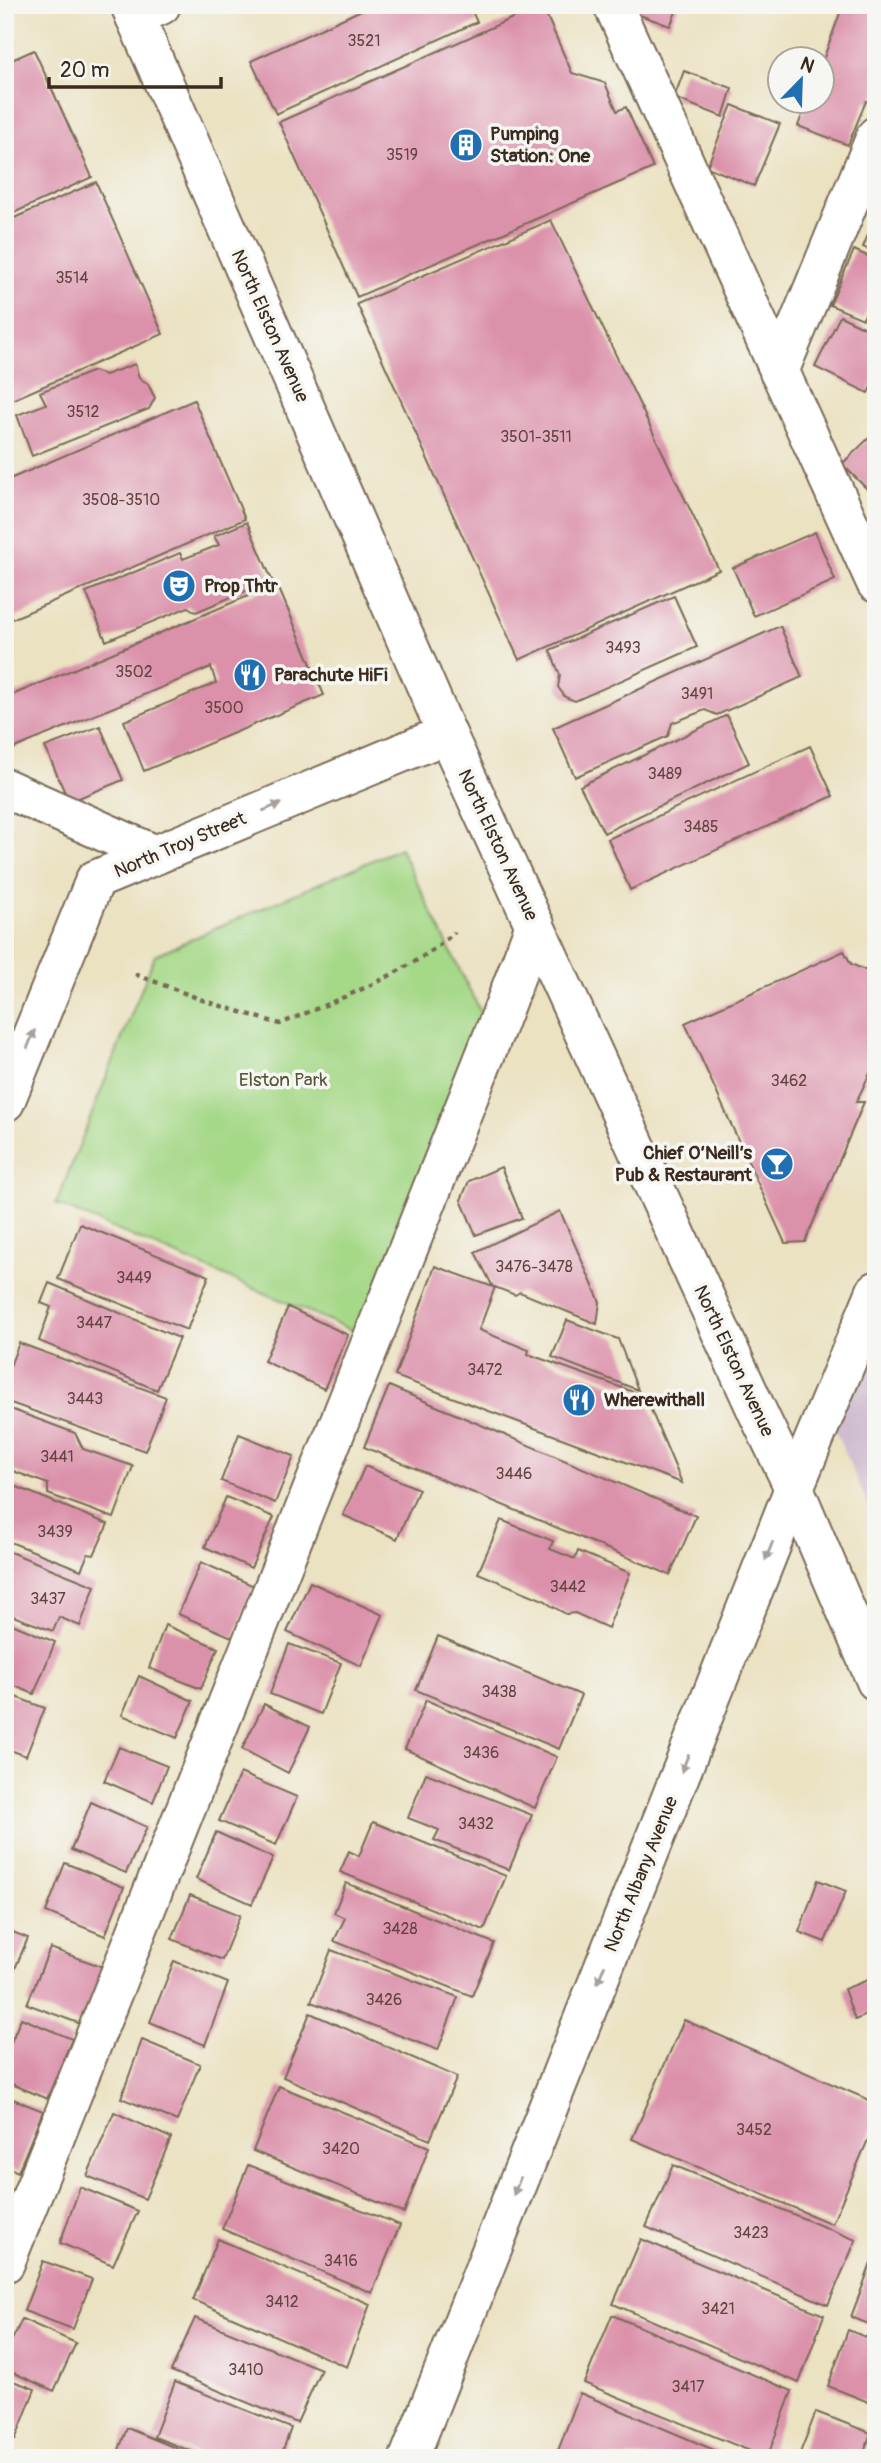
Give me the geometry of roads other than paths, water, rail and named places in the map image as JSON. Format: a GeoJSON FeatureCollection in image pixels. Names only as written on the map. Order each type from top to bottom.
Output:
{"type":"FeatureCollection","features":[{"type":"Feature","properties":{"kind":"street"},"geometry":{"type":"LineString","coordinates":[[613,5],[876,583]]}},
{"type":"Feature","properties":{"kind":"street","name":"North Elston Avenue"},"geometry":{"type":"LineString","coordinates":[[142,9],[447,734],[794,1488],[876,1681]]}},
{"type":"Feature","properties":{"kind":"street"},"geometry":{"type":"LineString","coordinates":[[779,372],[876,136]]}},
{"type":"Feature","properties":{"kind":"street","name":"North Troy Street"},"geometry":{"type":"LineString","coordinates":[[5,1102],[95,880],[447,734]]}},
{"type":"Feature","properties":{"kind":"street"},"geometry":{"type":"LineString","coordinates":[[5,789],[156,855]]}},
{"type":"Feature","properties":{"kind":"street"},"geometry":{"type":"LineString","coordinates":[[5,2263],[491,1041],[534,925]]}},
{"type":"Feature","properties":{"kind":"street","name":"North Albany Avenue"},"geometry":{"type":"LineString","coordinates":[[409,2458],[794,1488],[876,1291]]}},
{"type":"Feature","properties":{"kind":"place","name":"Pumping Station: One"},"geometry":{"type":"Point","coordinates":[466,145]}},
{"type":"Feature","properties":{"kind":"place","name":"Prop Thtr"},"geometry":{"type":"Point","coordinates":[179,586]}},
{"type":"Feature","properties":{"kind":"place","name":"Parachute HiFi"},"geometry":{"type":"Point","coordinates":[250,675]}},
{"type":"Feature","properties":{"kind":"place","name":"Chief O’Neill’s Pub & Restaurant"},"geometry":{"type":"Point","coordinates":[777,1164]}},
{"type":"Feature","properties":{"kind":"place","name":"Wherewithall"},"geometry":{"type":"Point","coordinates":[579,1400]}},
{"type":"Feature","properties":{"kind":"park label","name":"Elston Park"},"geometry":{"type":"Point","coordinates":[283,1080]}}]}
